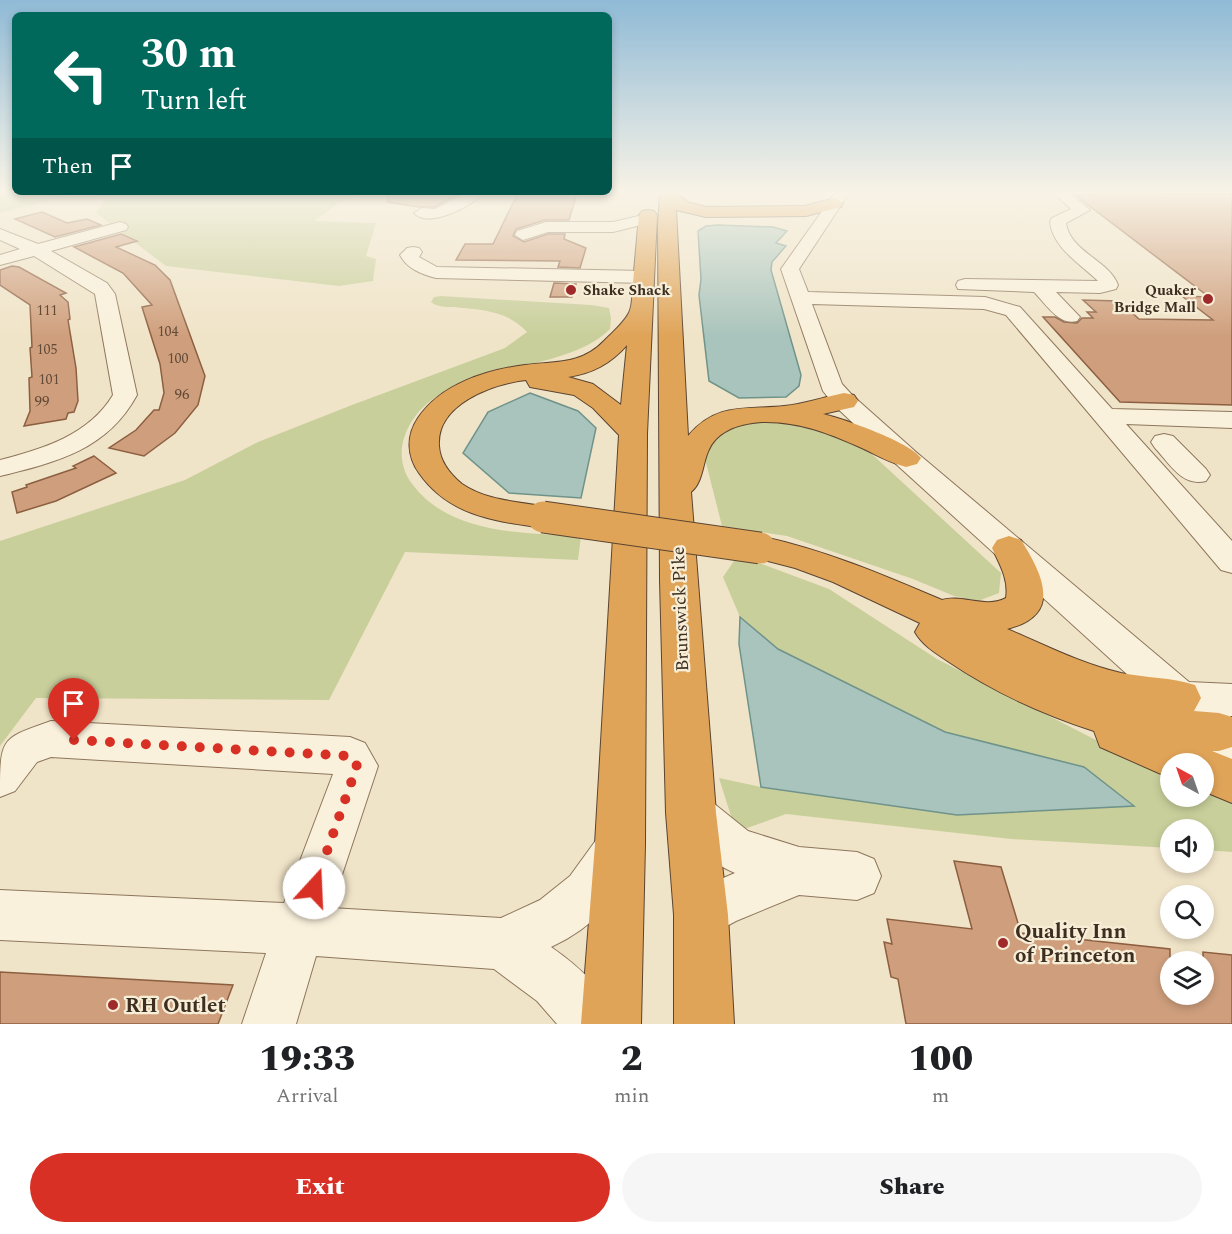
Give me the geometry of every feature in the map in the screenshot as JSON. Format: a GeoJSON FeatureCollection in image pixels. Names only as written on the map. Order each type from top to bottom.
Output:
{"type":"FeatureCollection","features":[{"type":"Feature","properties":{"kind":"highway"},"geometry":{"type":"LineString","coordinates":[[611,1024],[620,844],[633,434],[646,241]]}},
{"type":"Feature","properties":{"kind":"highway","name":"Brunswick Pike"},"geometry":{"type":"LineString","coordinates":[[679,241],[676,507],[681,658],[691,813],[701,915],[704,1024]]}},
{"type":"Feature","properties":{"kind":"highway"},"geometry":{"type":"LineString","coordinates":[[642,312],[620,335],[608,354],[588,364],[556,371],[496,378],[453,400],[435,414],[425,432],[425,454],[438,478],[449,489],[478,505],[543,518],[760,548],[831,567],[1078,678],[1123,691],[1180,698]]}},
{"type":"Feature","properties":{"kind":"highway"},"geometry":{"type":"LineString","coordinates":[[453,400],[476,390],[507,383],[528,381],[560,383],[584,390],[600,398],[633,434]]}},
{"type":"Feature","properties":{"kind":"highway"},"geometry":{"type":"LineString","coordinates":[[676,507],[690,460],[702,437],[726,421],[744,416],[770,415],[844,401]]}},
{"type":"Feature","properties":{"kind":"highway"},"geometry":{"type":"LineString","coordinates":[[770,415],[826,423],[906,458]]}},
{"type":"Feature","properties":{"kind":"highway"},"geometry":{"type":"LineString","coordinates":[[891,594],[970,616],[988,618],[1010,614],[1020,607],[1026,592],[1024,577],[1009,548]]}},
{"type":"Feature","properties":{"kind":"highway"},"geometry":{"type":"LineString","coordinates":[[891,594],[929,628],[1023,686],[1093,724],[1162,753]]}},
{"type":"Feature","properties":{"kind":"highway"},"geometry":{"type":"LineString","coordinates":[[1023,686],[1079,708],[1121,720],[1181,731],[1224,735],[1232,781]]}},
{"type":"Feature","properties":{"kind":"street"},"geometry":{"type":"LineString","coordinates":[[0,468],[26,462],[76,442],[110,418],[120,406],[125,395],[105,294],[92,280],[15,241]]}},
{"type":"Feature","properties":{"kind":"street"},"geometry":{"type":"LineString","coordinates":[[0,260],[70,241]]}},
{"type":"Feature","properties":{"kind":"street"},"geometry":{"type":"LineString","coordinates":[[809,241],[791,267],[826,376],[844,401],[906,458],[1224,735]]}},
{"type":"Feature","properties":{"kind":"street"},"geometry":{"type":"LineString","coordinates":[[797,290],[1100,287],[1109,285],[1110,282],[1067,241]]}},
{"type":"Feature","properties":{"kind":"street"},"geometry":{"type":"LineString","coordinates":[[412,252],[410,258],[416,278],[523,287],[530,284],[533,275],[644,277]]}},
{"type":"Feature","properties":{"kind":"street"},"geometry":{"type":"LineString","coordinates":[[1039,286],[1070,318]]}},
{"type":"Feature","properties":{"kind":"street"},"geometry":{"type":"LineString","coordinates":[[797,290],[981,303],[1005,307],[1016,314],[1232,562]]}},
{"type":"Feature","properties":{"kind":"street"},"geometry":{"type":"LineString","coordinates":[[1105,416],[1232,420]]}},
{"type":"Feature","properties":{"kind":"street"},"geometry":{"type":"LineString","coordinates":[[1164,442],[1196,475]]}},
{"type":"Feature","properties":{"kind":"street"},"geometry":{"type":"LineString","coordinates":[[0,777],[23,748],[51,739],[350,756],[357,766],[268,1024]]}},
{"type":"Feature","properties":{"kind":"street"},"geometry":{"type":"LineString","coordinates":[[691,813],[735,850],[799,872],[857,876]]}},
{"type":"Feature","properties":{"kind":"street"},"geometry":{"type":"LineString","coordinates":[[0,915],[299,929],[336,934],[502,944],[558,918],[587,892],[620,844]]}},
{"type":"Feature","properties":{"kind":"street"},"geometry":{"type":"LineString","coordinates":[[701,915],[719,904],[799,872]]}},
{"type":"Feature","properties":{"kind":"street"},"geometry":{"type":"LineString","coordinates":[[502,944],[556,982],[592,1024]]}},
{"type":"Feature","properties":{"kind":"green space"},"geometry":{"type":"Polygon","coordinates":[[[133,241],[371,241],[366,256],[376,259],[373,281],[339,286],[166,266],[133,241]]]}},
{"type":"Feature","properties":{"kind":"green space"},"geometry":{"type":"Polygon","coordinates":[[[434,297],[609,308],[610,329],[588,345],[560,356],[468,381],[440,394],[419,412],[402,444],[402,463],[413,485],[447,514],[490,528],[513,532],[581,536],[578,560],[405,552],[329,700],[36,698],[0,746],[0,541],[185,480],[258,442],[505,348],[527,332],[511,319],[493,312],[442,306],[431,302],[434,297]]]}},
{"type":"Feature","properties":{"kind":"green space"},"geometry":{"type":"Polygon","coordinates":[[[742,420],[803,420],[863,446],[1001,573],[999,593],[978,601],[954,596],[913,579],[787,536],[722,526],[703,451],[707,439],[742,420]]]}},
{"type":"Feature","properties":{"kind":"green space"},"geometry":{"type":"Polygon","coordinates":[[[738,555],[829,589],[937,659],[1096,740],[1160,769],[1160,807],[1214,807],[1214,793],[1232,801],[1232,852],[1214,851],[1214,819],[1160,819],[1160,847],[1011,839],[786,814],[736,832],[719,778],[761,787],[957,815],[1134,806],[1084,767],[945,732],[778,649],[740,617],[723,577],[738,555]]]}},
{"type":"Feature","properties":{"kind":"water"},"geometry":{"type":"Polygon","coordinates":[[[699,241],[778,241],[776,243],[786,246],[772,262],[771,270],[801,375],[799,386],[786,397],[739,398],[709,381],[699,295],[701,279],[699,241]]]}},
{"type":"Feature","properties":{"kind":"water"},"geometry":{"type":"Polygon","coordinates":[[[530,393],[578,411],[596,428],[581,498],[509,493],[463,453],[488,412],[530,393]]]}},
{"type":"Feature","properties":{"kind":"water"},"geometry":{"type":"Polygon","coordinates":[[[740,617],[778,649],[945,732],[1084,767],[1134,806],[957,815],[761,787],[739,644],[740,617]]]}},
{"type":"Feature","properties":{"kind":"building"},"geometry":{"type":"Polygon","coordinates":[[[96,241],[137,241],[116,247],[155,265],[170,280],[205,376],[198,405],[175,433],[144,456],[109,448],[136,430],[154,410],[159,410],[164,393],[160,364],[142,307],[152,305],[123,273],[74,247],[96,241]]]}},
{"type":"Feature","properties":{"kind":"building"},"geometry":{"type":"Polygon","coordinates":[[[495,241],[568,241],[586,248],[580,268],[558,267],[560,261],[456,260],[465,244],[493,244],[495,241]]]}},
{"type":"Feature","properties":{"kind":"building","name":"Quaker Bridge Mall"},"geometry":{"type":"Polygon","coordinates":[[[1135,241],[1232,241],[1232,405],[1120,402],[1043,317],[1055,317],[1064,322],[1077,323],[1082,318],[1093,318],[1087,312],[1096,312],[1083,300],[1119,301],[1139,319],[1213,320],[1182,296],[1209,297],[1135,241]]]}},
{"type":"Feature","properties":{"kind":"building"},"geometry":{"type":"Polygon","coordinates":[[[12,266],[19,267],[66,293],[60,295],[68,302],[70,319],[68,320],[76,368],[78,401],[74,412],[68,413],[66,419],[24,426],[30,411],[29,378],[32,377],[30,305],[0,285],[0,270],[12,266]]]}},
{"type":"Feature","properties":{"kind":"building"},"geometry":{"type":"Polygon","coordinates":[[[554,283],[576,284],[572,297],[550,297],[554,283]]]}},
{"type":"Feature","properties":{"kind":"building"},"geometry":{"type":"Polygon","coordinates":[[[94,456],[116,473],[56,501],[17,513],[12,492],[76,468],[73,466],[94,456]]]}},
{"type":"Feature","properties":{"kind":"building","name":"Quality Inn of Princeton"},"geometry":{"type":"Polygon","coordinates":[[[954,861],[1001,867],[1021,933],[1170,949],[1170,951],[1160,951],[1160,1005],[1214,1005],[1214,953],[1232,955],[1232,1024],[906,1024],[898,979],[891,977],[884,942],[892,944],[887,919],[972,929],[954,861]]]}},
{"type":"Feature","properties":{"kind":"building","name":"RH Outlet"},"geometry":{"type":"Polygon","coordinates":[[[0,972],[233,985],[218,1024],[0,1024],[0,972]]]}},
{"type":"Feature","properties":{"kind":"place","name":"Shake Shack"},"geometry":{"type":"Point","coordinates":[571,290]}},
{"type":"Feature","properties":{"kind":"place","name":"Quaker Bridge Mall"},"geometry":{"type":"Point","coordinates":[1208,299]}},
{"type":"Feature","properties":{"kind":"place","name":"Quality Inn of Princeton"},"geometry":{"type":"Point","coordinates":[1003,943]}},
{"type":"Feature","properties":{"kind":"place","name":"RH Outlet"},"geometry":{"type":"Point","coordinates":[113,1005]}},
{"type":"Feature","properties":{"kind":"route"},"geometry":{"type":"LineString","coordinates":[[74,740],[350,756],[357,766],[314,888]]}}]}
